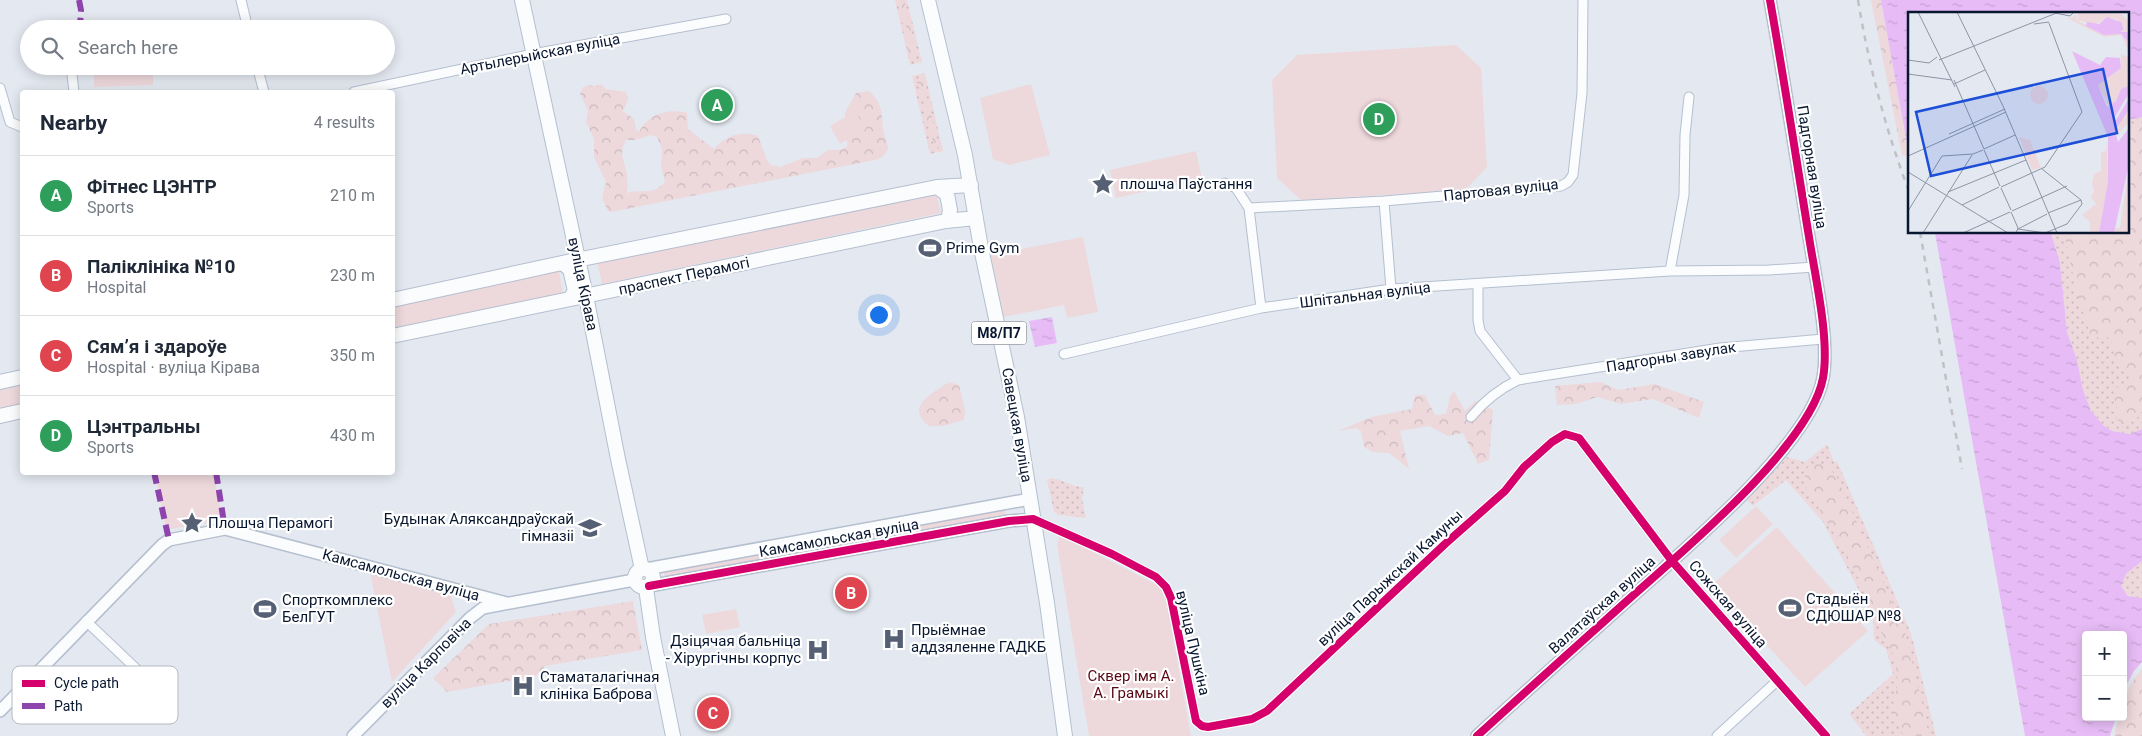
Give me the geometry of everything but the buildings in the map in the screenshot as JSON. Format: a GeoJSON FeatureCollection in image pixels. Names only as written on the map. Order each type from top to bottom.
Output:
{"type":"FeatureCollection","features":[{"type":"Feature","properties":{"kind":"main road","name":"вуліца Кірава"},"geometry":{"type":"LineString","coordinates":[[522,0],[644,578],[653,637],[673,736]]}},
{"type":"Feature","properties":{"kind":"main road","name":"Савецкая вуліца"},"geometry":{"type":"LineString","coordinates":[[928,0],[971,185],[1016,417],[1065,736]]}},
{"type":"Feature","properties":{"kind":"main road"},"geometry":{"type":"LineString","coordinates":[[395,299],[562,263],[937,187],[971,185]]}},
{"type":"Feature","properties":{"kind":"main road"},"geometry":{"type":"LineString","coordinates":[[937,187],[947,194],[950,210],[948,221]]}},
{"type":"Feature","properties":{"kind":"main road","name":"праспект Перамогі"},"geometry":{"type":"LineString","coordinates":[[395,335],[948,221],[976,218]]}},
{"type":"Feature","properties":{"kind":"main road"},"geometry":{"type":"LineString","coordinates":[[594,258],[589,264],[589,270],[595,291],[601,294]]}},
{"type":"Feature","properties":{"kind":"main road"},"geometry":{"type":"LineString","coordinates":[[562,263],[570,268],[575,291],[570,299]]}},
{"type":"Feature","properties":{"kind":"main road"},"geometry":{"type":"LineString","coordinates":[[0,382],[20,377]]}},
{"type":"Feature","properties":{"kind":"main road"},"geometry":{"type":"LineString","coordinates":[[0,416],[20,411]]}},
{"type":"Feature","properties":{"kind":"street"},"geometry":{"type":"LineString","coordinates":[[242,0],[246,20]]}},
{"type":"Feature","properties":{"kind":"street","name":"Падгорная вуліца"},"geometry":{"type":"LineString","coordinates":[[1770,0],[1814,267],[1823,339]]}},
{"type":"Feature","properties":{"kind":"street","name":"Партовая вуліца"},"geometry":{"type":"LineString","coordinates":[[1249,208],[1384,201],[1561,186],[1568,182],[1573,175],[1582,93],[1584,4]]}},
{"type":"Feature","properties":{"kind":"street","name":"Артылерыйская вуліца"},"geometry":{"type":"LineString","coordinates":[[363,90],[533,54],[726,19]]}},
{"type":"Feature","properties":{"kind":"street"},"geometry":{"type":"LineString","coordinates":[[72,75],[74,90]]}},
{"type":"Feature","properties":{"kind":"street"},"geometry":{"type":"LineString","coordinates":[[259,75],[263,90]]}},
{"type":"Feature","properties":{"kind":"street"},"geometry":{"type":"LineString","coordinates":[[0,88],[10,122],[20,126]]}},
{"type":"Feature","properties":{"kind":"street"},"geometry":{"type":"LineString","coordinates":[[1670,271],[1684,195],[1685,135],[1689,97]]}},
{"type":"Feature","properties":{"kind":"street"},"geometry":{"type":"LineString","coordinates":[[1226,183],[1236,188],[1249,208],[1261,308]]}},
{"type":"Feature","properties":{"kind":"street"},"geometry":{"type":"LineString","coordinates":[[1384,201],[1391,289]]}},
{"type":"Feature","properties":{"kind":"street","name":"Шпітальная вуліца"},"geometry":{"type":"LineString","coordinates":[[1064,354],[1261,308],[1391,289],[1670,271],[1770,270],[1814,267]]}},
{"type":"Feature","properties":{"kind":"street"},"geometry":{"type":"LineString","coordinates":[[1478,284],[1478,320],[1480,331],[1518,380]]}},
{"type":"Feature","properties":{"kind":"street","name":"Падгорны завулак"},"geometry":{"type":"LineString","coordinates":[[1471,417],[1500,388],[1518,380],[1720,348],[1823,339]]}},
{"type":"Feature","properties":{"kind":"street","name":"Валатаўская вуліца"},"geometry":{"type":"LineString","coordinates":[[1477,736],[1672,561],[1745,492],[1774,459],[1806,418],[1818,397],[1823,377],[1823,339]]}},
{"type":"Feature","properties":{"kind":"street","name":"вуліца Парыжскай Камуны"},"geometry":{"type":"LineString","coordinates":[[1208,727],[1252,719],[1267,711],[1445,544],[1505,491],[1524,466],[1552,442],[1565,434],[1579,438]]}},
{"type":"Feature","properties":{"kind":"street","name":"Сожская вуліца"},"geometry":{"type":"LineString","coordinates":[[1579,438],[1672,561],[1826,736]]}},
{"type":"Feature","properties":{"kind":"street","name":"Камсамольская вуліца"},"geometry":{"type":"LineString","coordinates":[[86,621],[169,540],[225,529],[507,603],[644,578],[804,541],[1030,499]]}},
{"type":"Feature","properties":{"kind":"street","name":"вуліца Пушкіна"},"geometry":{"type":"LineString","coordinates":[[1030,499],[1039,516],[1052,528]]}},
{"type":"Feature","properties":{"kind":"street"},"geometry":{"type":"LineString","coordinates":[[1006,504],[1010,521]]}},
{"type":"Feature","properties":{"kind":"street","name":"Камсамольская вуліца"},"geometry":{"type":"LineString","coordinates":[[644,578],[808,558],[1010,521],[1033,519]]}},
{"type":"Feature","properties":{"kind":"street","name":"вуліца Пушкіна"},"geometry":{"type":"LineString","coordinates":[[1033,519],[1136,566],[1156,577],[1166,587],[1171,598],[1196,721],[1202,726],[1208,727]]}},
{"type":"Feature","properties":{"kind":"street"},"geometry":{"type":"LineString","coordinates":[[804,541],[808,558]]}},
{"type":"Feature","properties":{"kind":"street"},"geometry":{"type":"LineString","coordinates":[[475,596],[484,603],[483,608]]}},
{"type":"Feature","properties":{"kind":"street","name":"вуліца Карповіча"},"geometry":{"type":"LineString","coordinates":[[353,736],[470,618],[483,608],[507,603]]}},
{"type":"Feature","properties":{"kind":"street"},"geometry":{"type":"LineString","coordinates":[[43,666],[86,621],[133,666]]}},
{"type":"Feature","properties":{"kind":"street"},"geometry":{"type":"LineString","coordinates":[[1717,736],[1777,681]]}},
{"type":"Feature","properties":{"kind":"street"},"geometry":{"type":"LineString","coordinates":[[0,711],[12,698]]}},
{"type":"Feature","properties":{"kind":"green space"},"geometry":{"type":"Polygon","coordinates":[[[895,0],[907,0],[922,62],[910,65],[895,0]]]}},
{"type":"Feature","properties":{"kind":"green space"},"geometry":{"type":"Polygon","coordinates":[[[900,0],[903,0],[906,6],[915,56],[911,55],[908,50],[905,36],[906,25],[901,22],[900,0]]]}},
{"type":"Feature","properties":{"kind":"green space"},"geometry":{"type":"Polygon","coordinates":[[[1871,0],[1881,0],[1908,150],[1908,156],[1902,155],[1871,0]]]}},
{"type":"Feature","properties":{"kind":"green space"},"geometry":{"type":"Polygon","coordinates":[[[1456,45],[1481,68],[1487,167],[1465,190],[1301,200],[1277,178],[1272,80],[1297,55],[1456,45]]]}},
{"type":"Feature","properties":{"kind":"green space"},"geometry":{"type":"Polygon","coordinates":[[[925,73],[943,151],[930,154],[912,76],[925,73]]]}},
{"type":"Feature","properties":{"kind":"green space"},"geometry":{"type":"Polygon","coordinates":[[[94,75],[153,75],[153,85],[94,87],[94,75]]]}},
{"type":"Feature","properties":{"kind":"green space"},"geometry":{"type":"Polygon","coordinates":[[[919,76],[924,76],[923,89],[926,92],[939,146],[937,149],[934,149],[932,136],[926,122],[925,107],[917,82],[919,76]]]}},
{"type":"Feature","properties":{"kind":"green space"},"geometry":{"type":"Polygon","coordinates":[[[602,84],[605,89],[626,92],[628,100],[623,111],[634,119],[636,129],[639,132],[648,121],[659,114],[673,111],[687,113],[688,129],[714,149],[718,144],[734,135],[752,134],[758,136],[767,160],[771,165],[780,167],[803,158],[817,158],[828,150],[840,150],[848,146],[844,131],[845,113],[856,93],[869,91],[877,99],[880,108],[888,149],[883,157],[875,160],[611,212],[608,211],[602,198],[606,182],[594,157],[594,139],[586,122],[588,110],[580,94],[583,87],[602,84]],[[651,135],[636,140],[626,140],[622,155],[627,178],[627,193],[651,191],[660,187],[665,182],[661,167],[662,149],[657,137],[651,135]]]}},
{"type":"Feature","properties":{"kind":"green space"},"geometry":{"type":"Polygon","coordinates":[[[1031,84],[1050,155],[1009,165],[993,159],[980,98],[1031,84]]]}},
{"type":"Feature","properties":{"kind":"green space"},"geometry":{"type":"Polygon","coordinates":[[[855,111],[866,129],[840,144],[830,126],[855,111]]]}},
{"type":"Feature","properties":{"kind":"green space"},"geometry":{"type":"Polygon","coordinates":[[[2142,117],[2142,429],[2130,434],[2112,431],[2104,426],[2091,411],[2083,390],[2077,360],[2067,332],[2060,263],[2051,234],[2130,234],[2130,120],[2142,117]]]}},
{"type":"Feature","properties":{"kind":"green space"},"geometry":{"type":"Polygon","coordinates":[[[2142,124],[2142,409],[2136,420],[2128,424],[2117,420],[2117,407],[2113,394],[2116,388],[2129,383],[2129,373],[2116,358],[2110,338],[2094,338],[2090,334],[2077,294],[2064,234],[2130,234],[2130,126],[2142,124]]]}},
{"type":"Feature","properties":{"kind":"green space"},"geometry":{"type":"Polygon","coordinates":[[[1196,151],[1202,179],[1116,198],[1110,170],[1196,151]]]}},
{"type":"Feature","properties":{"kind":"green space"},"geometry":{"type":"Polygon","coordinates":[[[936,192],[941,213],[602,284],[597,261],[936,192]]]}},
{"type":"Feature","properties":{"kind":"green space"},"geometry":{"type":"Polygon","coordinates":[[[1083,237],[1098,312],[1067,318],[1064,305],[1003,317],[991,255],[1083,237]]]}},
{"type":"Feature","properties":{"kind":"green space"},"geometry":{"type":"Polygon","coordinates":[[[559,271],[563,294],[395,329],[395,305],[559,271]]]}},
{"type":"Feature","properties":{"kind":"green space"},"geometry":{"type":"Polygon","coordinates":[[[949,382],[959,385],[965,410],[964,420],[943,426],[929,426],[922,419],[919,412],[920,406],[930,395],[949,382]]]}},
{"type":"Feature","properties":{"kind":"green space"},"geometry":{"type":"Polygon","coordinates":[[[1601,382],[1618,390],[1655,384],[1704,402],[1699,418],[1653,399],[1621,404],[1597,397],[1576,404],[1557,405],[1555,386],[1601,382]]]}},
{"type":"Feature","properties":{"kind":"green space"},"geometry":{"type":"Polygon","coordinates":[[[20,385],[20,406],[0,411],[0,390],[20,385]]]}},
{"type":"Feature","properties":{"kind":"green space"},"geometry":{"type":"Polygon","coordinates":[[[1454,391],[1465,411],[1475,401],[1493,410],[1489,460],[1478,464],[1463,433],[1448,436],[1429,426],[1400,431],[1409,469],[1389,453],[1373,452],[1364,447],[1361,431],[1356,428],[1338,431],[1371,417],[1412,409],[1415,395],[1425,395],[1435,415],[1446,414],[1450,396],[1454,391]]]}},
{"type":"Feature","properties":{"kind":"green space"},"geometry":{"type":"Polygon","coordinates":[[[1827,444],[1834,462],[1837,461],[1911,633],[1936,736],[1866,736],[1849,714],[1893,674],[1886,649],[1874,640],[1873,617],[1823,522],[1786,480],[1753,506],[1747,500],[1787,457],[1805,462],[1827,444]]]}},
{"type":"Feature","properties":{"kind":"green space"},"geometry":{"type":"Polygon","coordinates":[[[1815,463],[1828,466],[1838,479],[1905,632],[1930,736],[1904,736],[1893,718],[1892,709],[1898,683],[1895,658],[1883,635],[1877,614],[1840,543],[1807,489],[1805,475],[1807,468],[1815,463]]]}},
{"type":"Feature","properties":{"kind":"green space"},"geometry":{"type":"Polygon","coordinates":[[[155,475],[213,475],[223,519],[166,530],[155,475]]]}},
{"type":"Feature","properties":{"kind":"green space"},"geometry":{"type":"Polygon","coordinates":[[[1051,478],[1084,487],[1082,499],[1086,518],[1059,515],[1054,512],[1047,480],[1051,478]]]}},
{"type":"Feature","properties":{"kind":"green space"},"geometry":{"type":"Polygon","coordinates":[[[1756,506],[1773,524],[1736,558],[1719,540],[1756,506]]]}},
{"type":"Feature","properties":{"kind":"green space"},"geometry":{"type":"Polygon","coordinates":[[[1004,508],[1006,516],[665,580],[664,572],[1004,508]]]}},
{"type":"Feature","properties":{"kind":"green space","name":"Стадыён СДЮШАР №8"},"geometry":{"type":"Polygon","coordinates":[[[1777,527],[1868,631],[1805,687],[1712,585],[1777,527]]]}},
{"type":"Feature","properties":{"kind":"green space","name":"Сквер імя А. А. Грамыкі"},"geometry":{"type":"Polygon","coordinates":[[[1060,535],[1155,584],[1165,593],[1191,736],[1089,736],[1057,545],[1060,535]]]}},
{"type":"Feature","properties":{"kind":"green space"},"geometry":{"type":"Polygon","coordinates":[[[2142,561],[2142,598],[2133,598],[2121,590],[2121,585],[2127,573],[2142,561]]]}},
{"type":"Feature","properties":{"kind":"green space"},"geometry":{"type":"Polygon","coordinates":[[[370,572],[450,594],[456,612],[392,682],[370,572]]]}},
{"type":"Feature","properties":{"kind":"green space"},"geometry":{"type":"Polygon","coordinates":[[[633,601],[642,650],[545,666],[536,676],[447,692],[433,678],[489,624],[633,601]]]}},
{"type":"Feature","properties":{"kind":"green space"},"geometry":{"type":"Polygon","coordinates":[[[736,609],[740,627],[706,634],[702,615],[736,609]]]}},
{"type":"Feature","properties":{"kind":"green space"},"geometry":{"type":"Polygon","coordinates":[[[2142,669],[2142,736],[2114,736],[2118,721],[2127,721],[2127,694],[2142,669]]]}},
{"type":"Feature","properties":{"kind":"water"},"geometry":{"type":"Polygon","coordinates":[[[1881,0],[2142,0],[2142,117],[2130,120],[2130,12],[1908,12],[1908,149],[1881,0]]]}},
{"type":"Feature","properties":{"kind":"water"},"geometry":{"type":"Polygon","coordinates":[[[1935,234],[2051,234],[2060,263],[2067,332],[2077,360],[2083,390],[2091,411],[2104,426],[2112,431],[2130,434],[2142,429],[2142,561],[2126,574],[2121,586],[2128,596],[2142,598],[2142,662],[2127,684],[2127,631],[2082,631],[2082,721],[2115,721],[2110,736],[2025,736],[1935,234]]]}},
{"type":"Feature","properties":{"kind":"water"},"geometry":{"type":"Polygon","coordinates":[[[1052,317],[1057,343],[1035,347],[1029,321],[1052,317]]]}},
{"type":"Feature","properties":{"kind":"railway"},"geometry":{"type":"LineString","coordinates":[[1858,0],[1867,50],[1879,98],[1893,147],[1908,188]]}},
{"type":"Feature","properties":{"kind":"railway"},"geometry":{"type":"LineString","coordinates":[[1920,234],[1962,469]]}},
{"type":"Feature","properties":{"kind":"marked path"},"geometry":{"type":"LineString","coordinates":[[79,0],[80,20]]}},
{"type":"Feature","properties":{"kind":"marked path"},"geometry":{"type":"LineString","coordinates":[[155,475],[169,540]]}},
{"type":"Feature","properties":{"kind":"marked path"},"geometry":{"type":"LineString","coordinates":[[216,475],[225,529]]}},
{"type":"Feature","properties":{"kind":"cycle path"},"geometry":{"type":"LineString","coordinates":[[1477,736],[1736,501],[1767,469],[1793,437],[1813,406],[1823,378],[1825,345],[1818,289],[1770,0]]}},
{"type":"Feature","properties":{"kind":"cycle path"},"geometry":{"type":"LineString","coordinates":[[649,586],[1009,521],[1033,519],[1112,554],[1156,577],[1166,587],[1171,598],[1196,721],[1202,726],[1208,727],[1252,719],[1267,711],[1445,544],[1505,491],[1524,467],[1552,442],[1565,434],[1579,438],[1672,561],[1826,736]]}},
{"type":"Feature","properties":{"kind":"place","name":"Фітнес ЦЭНТР"},"geometry":{"type":"Point","coordinates":[717,105]}},
{"type":"Feature","properties":{"kind":"place","name":"Цэнтральны"},"geometry":{"type":"Point","coordinates":[1379,119]}},
{"type":"Feature","properties":{"kind":"place","name":"плошча Паўстання"},"geometry":{"type":"Point","coordinates":[1103,184]}},
{"type":"Feature","properties":{"kind":"place","name":"Prime Gym"},"geometry":{"type":"Point","coordinates":[930,248]}},
{"type":"Feature","properties":{"kind":"place","name":"Плошча Перамогі"},"geometry":{"type":"Point","coordinates":[192,523]}},
{"type":"Feature","properties":{"kind":"place","name":"Будынак Аляксандраўскай гімназіі"},"geometry":{"type":"Point","coordinates":[590,528]}},
{"type":"Feature","properties":{"kind":"place","name":"Паліклініка №10"},"geometry":{"type":"Point","coordinates":[851,593]}},
{"type":"Feature","properties":{"kind":"place","name":"Стадыён СДЮШАР №8"},"geometry":{"type":"Point","coordinates":[1790,608]}},
{"type":"Feature","properties":{"kind":"place","name":"Спорткомплекс БелГУТ"},"geometry":{"type":"Point","coordinates":[265,609]}},
{"type":"Feature","properties":{"kind":"place","name":"Прыёмнае аддзяленне ГАДКБ"},"geometry":{"type":"Point","coordinates":[894,639]}},
{"type":"Feature","properties":{"kind":"place","name":"Дзіцячая бальніца - Хірургічны корпус"},"geometry":{"type":"Point","coordinates":[818,650]}},
{"type":"Feature","properties":{"kind":"place","name":"Стаматалагічная клініка Баброва"},"geometry":{"type":"Point","coordinates":[523,686]}},
{"type":"Feature","properties":{"kind":"place","name":"Сямʼя і здароўе"},"geometry":{"type":"Point","coordinates":[713,713]}}]}
